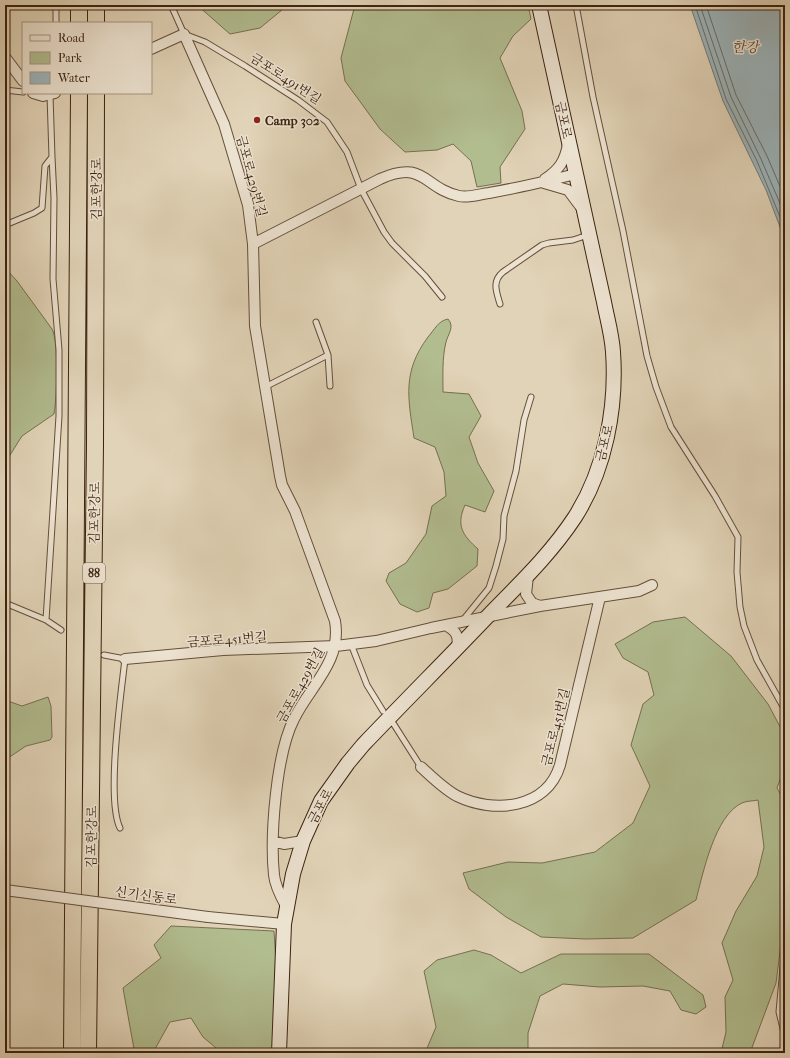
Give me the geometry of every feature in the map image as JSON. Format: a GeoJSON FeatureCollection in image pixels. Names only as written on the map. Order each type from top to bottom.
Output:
{"type":"FeatureCollection","features":[{"type":"Feature","properties":{"kind":"highway"},"geometry":{"type":"LineString","coordinates":[[79,5],[79,22]]}},
{"type":"Feature","properties":{"kind":"highway"},"geometry":{"type":"LineString","coordinates":[[96,5],[96,22]]}},
{"type":"Feature","properties":{"kind":"highway","name":"김포한강로"},"geometry":{"type":"LineString","coordinates":[[72,1053],[79,94]]}},
{"type":"Feature","properties":{"kind":"highway","name":"김포한강로"},"geometry":{"type":"LineString","coordinates":[[88,1053],[95,453],[96,94]]}},
{"type":"Feature","properties":{"kind":"main road","name":"금포로"},"geometry":{"type":"LineString","coordinates":[[279,1053],[286,906],[293,874],[303,841],[321,801],[348,763],[528,575],[561,536],[578,511],[600,460],[610,419],[613,393],[613,350],[539,5]]}},
{"type":"Feature","properties":{"kind":"street"},"geometry":{"type":"LineString","coordinates":[[152,49],[184,34]]}},
{"type":"Feature","properties":{"kind":"street","name":"금포로429번길"},"geometry":{"type":"LineString","coordinates":[[184,34],[224,124],[248,205],[253,244],[255,326],[264,388],[282,485],[296,511],[335,621],[337,633],[336,646],[331,660],[301,706],[288,734],[279,778],[273,827],[274,876],[280,895],[286,906]]}},
{"type":"Feature","properties":{"kind":"street"},"geometry":{"type":"LineString","coordinates":[[5,57],[22,80]]}},
{"type":"Feature","properties":{"kind":"street"},"geometry":{"type":"LineString","coordinates":[[36,94],[42,96],[53,94]]}},
{"type":"Feature","properties":{"kind":"street"},"geometry":{"type":"LineString","coordinates":[[540,182],[554,173],[563,162],[569,140]]}},
{"type":"Feature","properties":{"kind":"street"},"geometry":{"type":"LineString","coordinates":[[253,244],[361,189],[401,171],[409,171],[418,174],[459,196],[475,195],[576,174]]}},
{"type":"Feature","properties":{"kind":"street"},"geometry":{"type":"LineString","coordinates":[[540,182],[568,190],[584,212]]}},
{"type":"Feature","properties":{"kind":"street"},"geometry":{"type":"LineString","coordinates":[[528,575],[526,594],[532,603],[540,606]]}},
{"type":"Feature","properties":{"kind":"street"},"geometry":{"type":"LineString","coordinates":[[488,616],[540,606],[639,591],[652,585]]}},
{"type":"Feature","properties":{"kind":"street","name":"금포로451번길"},"geometry":{"type":"LineString","coordinates":[[421,767],[457,796],[484,804],[494,805],[524,803],[539,796],[547,790],[553,782],[560,765],[600,597]]}},
{"type":"Feature","properties":{"kind":"street","name":"금포로451번길"},"geometry":{"type":"LineString","coordinates":[[125,659],[223,650],[336,646],[376,641],[488,616]]}},
{"type":"Feature","properties":{"kind":"street"},"geometry":{"type":"LineString","coordinates":[[445,625],[457,633],[459,639],[456,649]]}},
{"type":"Feature","properties":{"kind":"street"},"geometry":{"type":"LineString","coordinates":[[273,841],[284,844],[303,841]]}},
{"type":"Feature","properties":{"kind":"street","name":"신기신동로"},"geometry":{"type":"LineString","coordinates":[[5,890],[208,916],[284,924]]}},
{"type":"Feature","properties":{"kind":"lane"},"geometry":{"type":"LineString","coordinates":[[56,5],[56,22]]}},
{"type":"Feature","properties":{"kind":"lane","name":"금포로429번길"},"geometry":{"type":"LineString","coordinates":[[171,5],[184,34]]}},
{"type":"Feature","properties":{"kind":"lane"},"geometry":{"type":"LineString","coordinates":[[576,5],[593,97],[623,231],[647,356],[656,387],[671,427],[735,531],[739,543],[737,572],[740,607],[744,626],[758,660],[785,710]]}},
{"type":"Feature","properties":{"kind":"lane","name":"금포로491번길"},"geometry":{"type":"LineString","coordinates":[[184,34],[205,42],[316,113],[327,122],[341,141],[361,189],[388,238],[426,276],[442,297]]}},
{"type":"Feature","properties":{"kind":"lane"},"geometry":{"type":"LineString","coordinates":[[5,90],[22,92]]}},
{"type":"Feature","properties":{"kind":"lane"},"geometry":{"type":"LineString","coordinates":[[46,620],[59,409],[59,350],[53,279],[53,94]]}},
{"type":"Feature","properties":{"kind":"lane"},"geometry":{"type":"LineString","coordinates":[[5,225],[34,213],[42,208],[45,166],[52,157]]}},
{"type":"Feature","properties":{"kind":"lane"},"geometry":{"type":"LineString","coordinates":[[500,304],[495,282],[498,276],[503,272],[542,245],[573,240],[589,234]]}},
{"type":"Feature","properties":{"kind":"lane"},"geometry":{"type":"LineString","coordinates":[[316,322],[328,355],[330,386]]}},
{"type":"Feature","properties":{"kind":"lane"},"geometry":{"type":"LineString","coordinates":[[264,388],[328,355]]}},
{"type":"Feature","properties":{"kind":"lane"},"geometry":{"type":"LineString","coordinates":[[463,621],[489,588],[498,560],[503,539],[504,516],[516,471],[524,420],[531,397]]}},
{"type":"Feature","properties":{"kind":"lane"},"geometry":{"type":"LineString","coordinates":[[5,603],[46,620],[62,630]]}},
{"type":"Feature","properties":{"kind":"lane"},"geometry":{"type":"LineString","coordinates":[[351,644],[367,685],[383,711]]}},
{"type":"Feature","properties":{"kind":"lane","name":"금포로451번길"},"geometry":{"type":"LineString","coordinates":[[104,655],[125,659]]}},
{"type":"Feature","properties":{"kind":"lane"},"geometry":{"type":"LineString","coordinates":[[120,828],[116,816],[115,769],[125,659]]}},
{"type":"Feature","properties":{"kind":"lane","name":"금포로451번길"},"geometry":{"type":"LineString","coordinates":[[394,723],[421,767]]}},
{"type":"Feature","properties":{"kind":"lane"},"geometry":{"type":"LineString","coordinates":[[785,945],[779,1012],[785,1037]]}},
{"type":"Feature","properties":{"kind":"green space"},"geometry":{"type":"Polygon","coordinates":[[[197,5],[288,5],[260,28],[230,34],[197,5]]]}},
{"type":"Feature","properties":{"kind":"green space"},"geometry":{"type":"Polygon","coordinates":[[[355,5],[528,5],[531,19],[513,36],[500,58],[522,111],[525,129],[500,167],[501,183],[477,187],[471,161],[453,144],[437,150],[405,152],[380,129],[345,81],[341,58],[355,5]]]}},
{"type":"Feature","properties":{"kind":"green space"},"geometry":{"type":"Polygon","coordinates":[[[5,268],[17,281],[52,329],[56,345],[57,370],[54,414],[22,436],[5,463],[5,268]]]}},
{"type":"Feature","properties":{"kind":"green space"},"geometry":{"type":"Polygon","coordinates":[[[448,319],[451,328],[444,354],[443,392],[469,394],[481,416],[469,437],[478,463],[494,491],[485,512],[465,505],[462,512],[461,524],[464,534],[478,549],[477,566],[448,589],[433,593],[429,608],[417,612],[400,604],[386,581],[389,573],[406,563],[426,534],[432,506],[446,496],[444,472],[435,447],[414,438],[410,410],[409,386],[414,362],[420,350],[437,326],[448,319]]]}},
{"type":"Feature","properties":{"kind":"green space"},"geometry":{"type":"Polygon","coordinates":[[[685,617],[731,656],[768,704],[785,736],[785,766],[777,788],[785,802],[785,914],[776,983],[750,1053],[721,1053],[726,1032],[725,997],[733,980],[722,943],[736,911],[757,876],[764,847],[758,800],[742,803],[724,819],[712,846],[702,875],[696,900],[633,938],[586,939],[541,937],[506,917],[469,889],[463,873],[508,862],[542,863],[595,852],[633,823],[650,786],[631,745],[643,704],[654,695],[648,672],[623,658],[615,644],[653,622],[685,617]]]}},
{"type":"Feature","properties":{"kind":"green space"},"geometry":{"type":"Polygon","coordinates":[[[48,697],[51,706],[52,737],[50,740],[26,746],[5,760],[5,700],[22,706],[48,697]]]}},
{"type":"Feature","properties":{"kind":"green space"},"geometry":{"type":"Polygon","coordinates":[[[171,926],[274,931],[277,980],[273,1053],[222,1053],[203,1037],[191,1018],[170,1022],[155,1049],[134,1049],[123,988],[161,958],[154,945],[171,926]]]}},
{"type":"Feature","properties":{"kind":"green space"},"geometry":{"type":"Polygon","coordinates":[[[474,950],[491,955],[521,973],[561,954],[649,954],[703,995],[706,1007],[696,1014],[681,1010],[670,991],[643,986],[600,987],[563,984],[540,996],[528,1033],[528,1053],[425,1053],[436,1027],[424,971],[437,960],[474,950]]]}},
{"type":"Feature","properties":{"kind":"water","name":"한강"},"geometry":{"type":"Polygon","coordinates":[[[690,5],[785,5],[785,240],[766,190],[723,101],[690,5]]]}},
{"type":"Feature","properties":{"kind":"place","name":"Camp 302"},"geometry":{"type":"Point","coordinates":[257,120]}}]}
